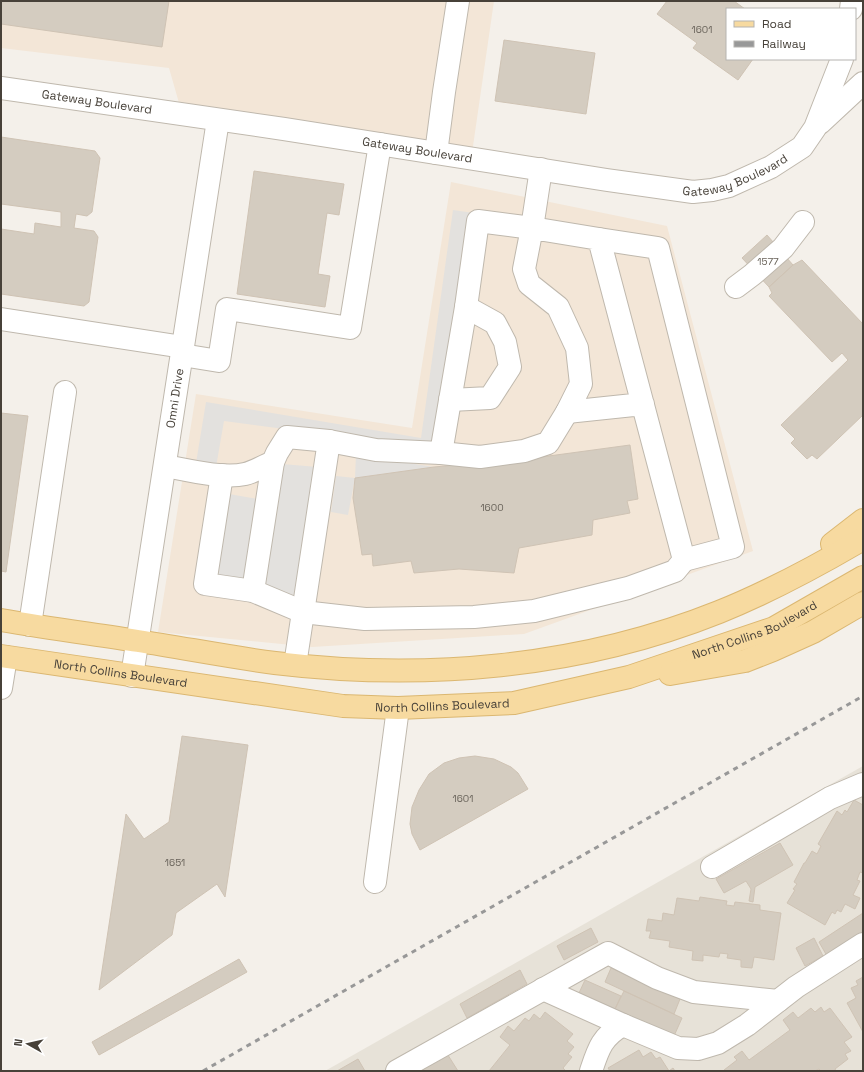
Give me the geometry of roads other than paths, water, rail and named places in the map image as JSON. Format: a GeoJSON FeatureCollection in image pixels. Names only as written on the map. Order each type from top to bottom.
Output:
{"type":"FeatureCollection","features":[{"type":"Feature","properties":{"kind":"main road"},"geometry":{"type":"LineString","coordinates":[[779,585],[863,520]]}},
{"type":"Feature","properties":{"kind":"main road"},"geometry":{"type":"LineString","coordinates":[[1,620],[206,653],[295,665],[404,670],[501,666],[574,655],[675,628],[719,612],[779,585],[830,559],[863,539]]}},
{"type":"Feature","properties":{"kind":"main road","name":"North Collins Boulevard"},"geometry":{"type":"LineString","coordinates":[[4,657],[343,706],[398,708],[514,703],[629,677],[774,628],[863,577]]}},
{"type":"Feature","properties":{"kind":"main road"},"geometry":{"type":"LineString","coordinates":[[629,677],[682,673],[745,661],[813,632],[863,603]]}},
{"type":"Feature","properties":{"kind":"street"},"geometry":{"type":"LineString","coordinates":[[436,153],[458,1]]}},
{"type":"Feature","properties":{"kind":"street","name":"Gateway Boulevard"},"geometry":{"type":"LineString","coordinates":[[815,128],[842,60]]}},
{"type":"Feature","properties":{"kind":"street","name":"Gateway Boulevard"},"geometry":{"type":"LineString","coordinates":[[1,88],[693,192],[729,186],[770,167],[802,147],[815,128],[863,83]]}},
{"type":"Feature","properties":{"kind":"street","name":"Omni Drive"},"geometry":{"type":"LineString","coordinates":[[132,676],[218,120]]}},
{"type":"Feature","properties":{"kind":"street"},"geometry":{"type":"LineString","coordinates":[[1,319],[182,351],[219,361],[227,309],[350,328],[380,144]]}},
{"type":"Feature","properties":{"kind":"street"},"geometry":{"type":"LineString","coordinates":[[253,592],[273,462],[287,437],[330,441],[376,450],[441,453],[480,457],[524,451],[548,443],[567,412],[581,384],[577,348],[558,307],[529,284],[524,269],[541,169]]}},
{"type":"Feature","properties":{"kind":"street"},"geometry":{"type":"LineString","coordinates":[[222,475],[205,584],[253,592],[303,612],[365,619],[474,617],[534,611],[628,588],[675,571],[684,560],[733,547],[658,248],[478,221],[466,307],[441,453]]}},
{"type":"Feature","properties":{"kind":"street"},"geometry":{"type":"LineString","coordinates":[[736,287],[783,248],[803,222]]}},
{"type":"Feature","properties":{"kind":"street"},"geometry":{"type":"LineString","coordinates":[[599,239],[684,560]]}},
{"type":"Feature","properties":{"kind":"street"},"geometry":{"type":"LineString","coordinates":[[450,400],[490,398],[510,367],[506,342],[495,323],[466,307]]}},
{"type":"Feature","properties":{"kind":"street"},"geometry":{"type":"LineString","coordinates":[[30,625],[65,392]]}},
{"type":"Feature","properties":{"kind":"street"},"geometry":{"type":"LineString","coordinates":[[567,412],[643,404]]}},
{"type":"Feature","properties":{"kind":"street"},"geometry":{"type":"LineString","coordinates":[[295,665],[330,441]]}},
{"type":"Feature","properties":{"kind":"street"},"geometry":{"type":"LineString","coordinates":[[165,466],[235,476],[244,474],[273,462]]}},
{"type":"Feature","properties":{"kind":"street"},"geometry":{"type":"LineString","coordinates":[[1,688],[4,657]]}},
{"type":"Feature","properties":{"kind":"street"},"geometry":{"type":"LineString","coordinates":[[374,882],[398,708]]}},
{"type":"Feature","properties":{"kind":"street"},"geometry":{"type":"LineString","coordinates":[[712,867],[830,798],[863,784]]}},
{"type":"Feature","properties":{"kind":"street"},"geometry":{"type":"LineString","coordinates":[[543,989],[678,1048],[698,1049],[718,1043],[748,1025],[796,987],[863,944]]}},
{"type":"Feature","properties":{"kind":"street"},"geometry":{"type":"LineString","coordinates":[[397,1071],[608,953],[657,978],[694,992],[778,1001]]}},
{"type":"Feature","properties":{"kind":"street"},"geometry":{"type":"LineString","coordinates":[[591,1071],[599,1047],[613,1030],[623,1025]]}},
{"type":"Feature","properties":{"kind":"railway"},"geometry":{"type":"LineString","coordinates":[[203,1071],[863,696]]}}]}
